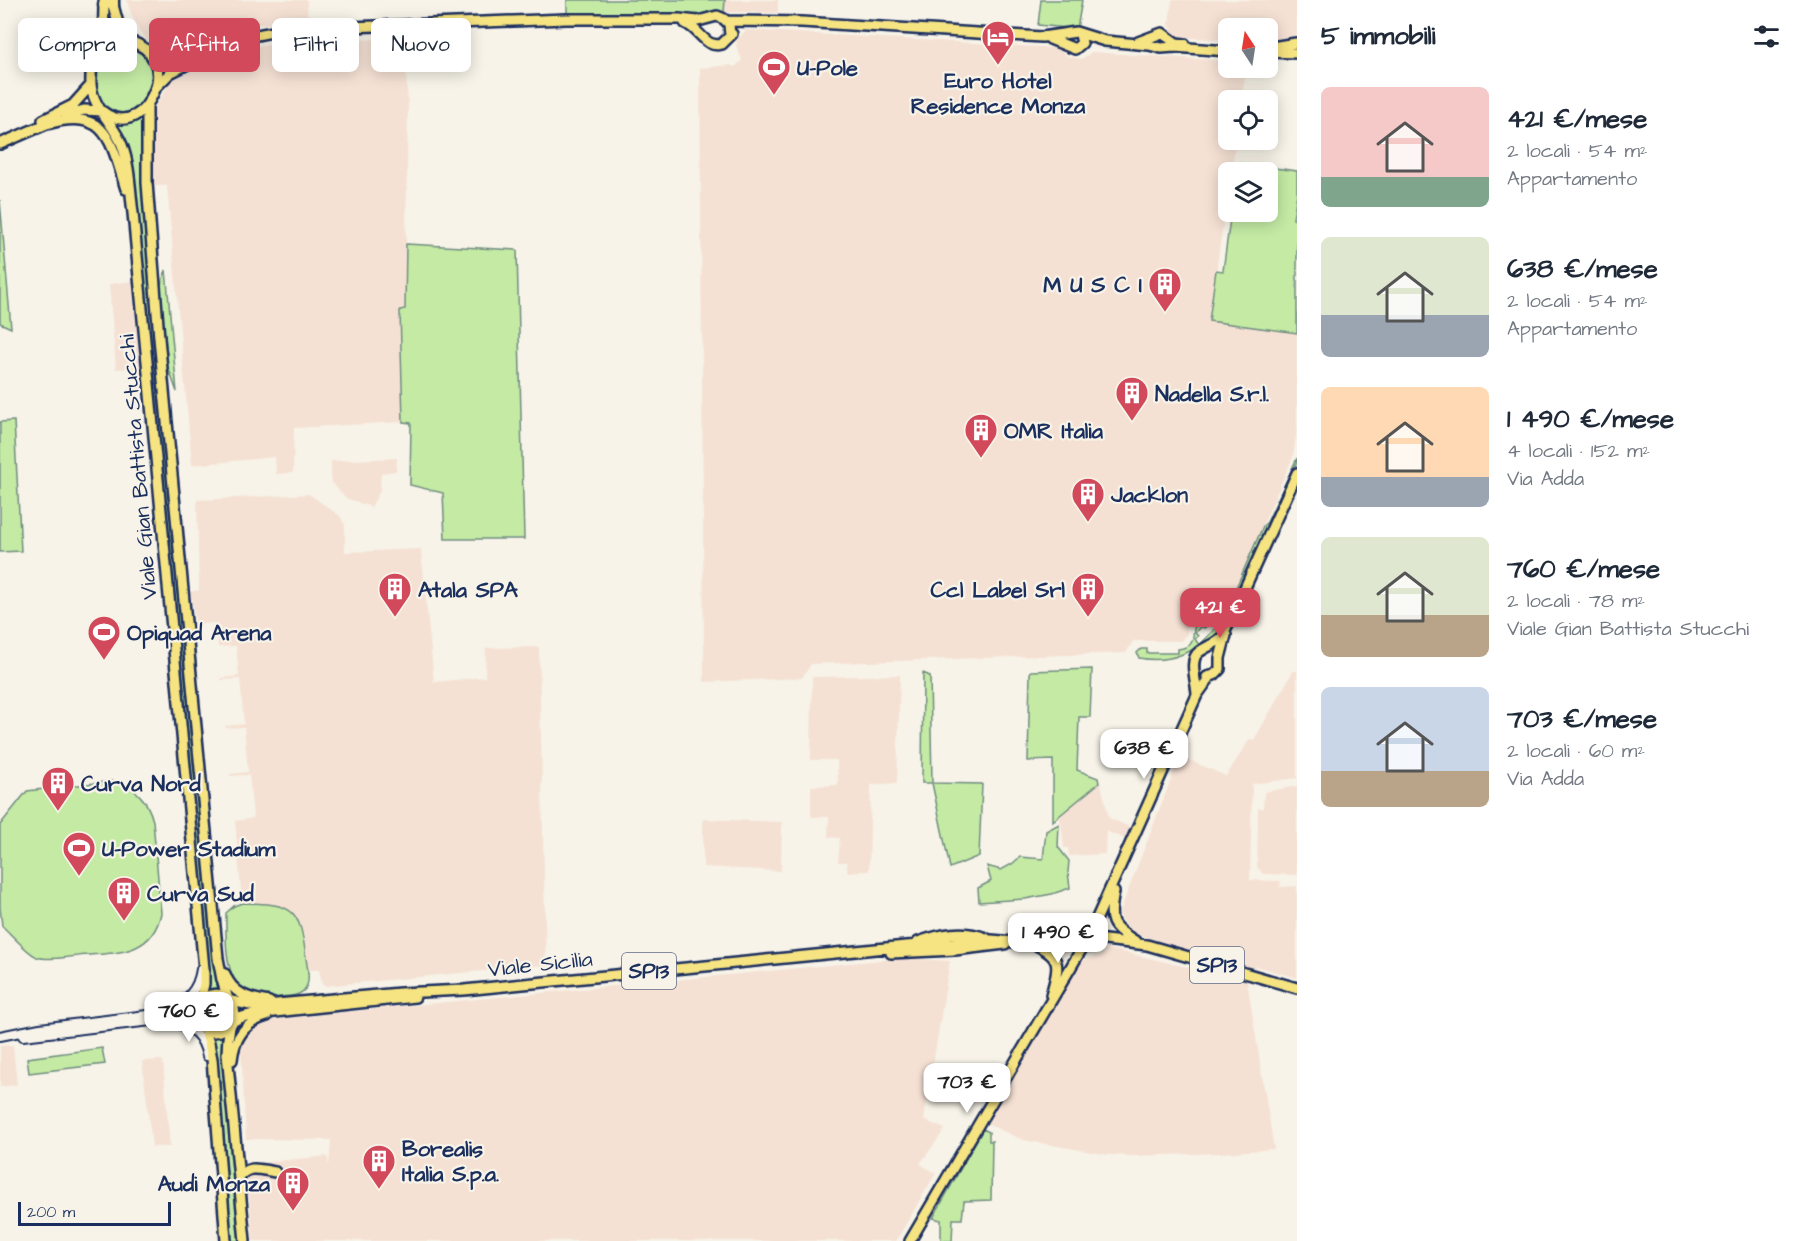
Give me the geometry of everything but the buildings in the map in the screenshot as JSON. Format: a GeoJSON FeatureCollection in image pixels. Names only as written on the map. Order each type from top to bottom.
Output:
{"type":"FeatureCollection","features":[{"type":"Feature","properties":{"kind":"main road","name":"Viale Gian Battista Stucchi"},"geometry":{"type":"LineString","coordinates":[[109,3],[115,18]]}},
{"type":"Feature","properties":{"kind":"main road","name":"Viale Gian Battista Stucchi"},"geometry":{"type":"LineString","coordinates":[[107,18],[109,3]]}},
{"type":"Feature","properties":{"kind":"main road"},"geometry":{"type":"LineString","coordinates":[[260,35],[279,31],[430,24],[566,19],[706,20],[717,16],[727,21],[802,22],[1042,37],[1077,32],[1080,35],[1105,41],[1160,47],[1218,49]]}},
{"type":"Feature","properties":{"kind":"main road"},"geometry":{"type":"LineString","coordinates":[[662,19],[687,24],[702,35],[707,43],[715,46],[724,43],[739,27],[752,21]]}},
{"type":"Feature","properties":{"kind":"main road"},"geometry":{"type":"LineString","coordinates":[[702,35],[702,26],[706,20]]}},
{"type":"Feature","properties":{"kind":"main road"},"geometry":{"type":"LineString","coordinates":[[727,21],[730,36]]}},
{"type":"Feature","properties":{"kind":"main road"},"geometry":{"type":"LineString","coordinates":[[156,87],[179,67],[232,46],[273,36],[443,30],[500,22]]}},
{"type":"Feature","properties":{"kind":"main road"},"geometry":{"type":"LineString","coordinates":[[1067,45],[1066,38],[1070,33]]}},
{"type":"Feature","properties":{"kind":"main road"},"geometry":{"type":"LineString","coordinates":[[1133,43],[1162,33],[1180,44],[1218,48]]}},
{"type":"Feature","properties":{"kind":"main road"},"geometry":{"type":"LineString","coordinates":[[1080,35],[1083,40],[1081,46]]}},
{"type":"Feature","properties":{"kind":"main road"},"geometry":{"type":"LineString","coordinates":[[1155,36],[1154,41],[1160,47]]}},
{"type":"Feature","properties":{"kind":"main road"},"geometry":{"type":"LineString","coordinates":[[1042,37],[1073,49],[1105,41]]}},
{"type":"Feature","properties":{"kind":"main road"},"geometry":{"type":"LineString","coordinates":[[1160,47],[1168,45],[1169,38]]}},
{"type":"Feature","properties":{"kind":"main road","name":"Viale Gian Battista Stucchi"},"geometry":{"type":"LineString","coordinates":[[137,44],[149,53]]}},
{"type":"Feature","properties":{"kind":"main road"},"geometry":{"type":"LineString","coordinates":[[1278,47],[1297,48]]}},
{"type":"Feature","properties":{"kind":"main road"},"geometry":{"type":"LineString","coordinates":[[1278,51],[1297,48]]}},
{"type":"Feature","properties":{"kind":"main road","name":"Viale Gian Battista Stucchi"},"geometry":{"type":"LineString","coordinates":[[92,72],[94,97],[125,154],[133,213],[204,984],[197,1015],[210,1048],[226,1241]]}},
{"type":"Feature","properties":{"kind":"main road","name":"Viale Gian Battista Stucchi"},"geometry":{"type":"LineString","coordinates":[[158,72],[156,87],[147,105],[147,187],[160,349],[219,958],[222,980],[235,1011],[227,1047],[245,1241]]}},
{"type":"Feature","properties":{"kind":"main road"},"geometry":{"type":"LineString","coordinates":[[0,139],[66,109],[92,85]]}},
{"type":"Feature","properties":{"kind":"main road"},"geometry":{"type":"LineString","coordinates":[[0,144],[78,111],[102,111],[111,117],[123,119],[137,114],[147,105]]}},
{"type":"Feature","properties":{"kind":"main road"},"geometry":{"type":"LineString","coordinates":[[47,124],[67,118],[83,119],[92,122],[103,131],[116,157],[133,213]]}},
{"type":"Feature","properties":{"kind":"main road"},"geometry":{"type":"LineString","coordinates":[[910,1241],[1088,938],[1197,695],[1210,677],[1220,669],[1224,639],[1234,613],[1297,473]]}},
{"type":"Feature","properties":{"kind":"main road"},"geometry":{"type":"LineString","coordinates":[[1197,695],[1193,662],[1195,657],[1220,639],[1234,613]]}},
{"type":"Feature","properties":{"kind":"main road"},"geometry":{"type":"LineString","coordinates":[[1205,650],[1214,651],[1220,658]]}},
{"type":"Feature","properties":{"kind":"main road"},"geometry":{"type":"LineString","coordinates":[[1195,670],[1201,676],[1210,677]]}},
{"type":"Feature","properties":{"kind":"main road"},"geometry":{"type":"LineString","coordinates":[[1116,878],[1110,908],[1112,921],[1119,932],[1137,943]]}},
{"type":"Feature","properties":{"kind":"main road"},"geometry":{"type":"LineString","coordinates":[[906,946],[951,933],[978,935],[991,940]]}},
{"type":"Feature","properties":{"kind":"main road"},"geometry":{"type":"LineString","coordinates":[[951,933],[958,936],[952,946],[944,937],[951,933]]}},
{"type":"Feature","properties":{"kind":"main road","name":"Viale Sicilia"},"geometry":{"type":"LineString","coordinates":[[229,1000],[255,1006],[283,1004],[393,993],[449,991],[906,946],[992,947],[1015,942],[1088,938]]}},
{"type":"Feature","properties":{"kind":"main road","name":"SP13"},"geometry":{"type":"LineString","coordinates":[[1088,938],[1137,943],[1297,988]]}},
{"type":"Feature","properties":{"kind":"main road","name":"Viale Sicilia"},"geometry":{"type":"LineString","coordinates":[[849,952],[906,953],[991,940],[1015,942]]}},
{"type":"Feature","properties":{"kind":"main road"},"geometry":{"type":"LineString","coordinates":[[1030,941],[1050,951],[1056,962],[1057,975],[1050,1003]]}},
{"type":"Feature","properties":{"kind":"main road"},"geometry":{"type":"LineString","coordinates":[[219,958],[227,980],[233,988],[246,997],[283,1004]]}},
{"type":"Feature","properties":{"kind":"main road","name":"Viale Sicilia"},"geometry":{"type":"LineString","coordinates":[[231,1024],[253,1014],[398,1000],[449,991]]}},
{"type":"Feature","properties":{"kind":"main road"},"geometry":{"type":"LineString","coordinates":[[199,1003],[206,996],[214,994],[222,995],[229,1000]]}},
{"type":"Feature","properties":{"kind":"main road"},"geometry":{"type":"LineString","coordinates":[[230,1084],[233,1049],[245,1028],[259,1018],[298,1010]]}},
{"type":"Feature","properties":{"kind":"main road"},"geometry":{"type":"LineString","coordinates":[[202,1026],[209,1031],[218,1032],[231,1024]]}},
{"type":"Feature","properties":{"kind":"main road"},"geometry":{"type":"LineString","coordinates":[[239,1176],[245,1170],[254,1168],[275,1172]]}},
{"type":"Feature","properties":{"kind":"street"},"geometry":{"type":"LineString","coordinates":[[143,1018],[173,1007],[191,994],[200,977],[202,959]]}},
{"type":"Feature","properties":{"kind":"street"},"geometry":{"type":"LineString","coordinates":[[0,1036],[40,1028],[143,1018],[184,1010],[199,1003]]}},
{"type":"Feature","properties":{"kind":"street"},"geometry":{"type":"LineString","coordinates":[[143,1018],[179,1020],[202,1026]]}},
{"type":"Feature","properties":{"kind":"street"},"geometry":{"type":"LineString","coordinates":[[143,1018],[180,1024],[199,1035],[206,1048],[213,1088]]}},
{"type":"Feature","properties":{"kind":"shaded area"},"geometry":{"type":"Polygon","coordinates":[[[127,0],[307,0],[308,18],[272,18],[272,23],[260,24],[260,18],[149,18],[149,42],[140,32],[137,18],[133,18],[127,0]]]}},
{"type":"Feature","properties":{"kind":"shaded area"},"geometry":{"type":"Polygon","coordinates":[[[725,0],[778,0],[778,13],[724,12],[725,0]]]}},
{"type":"Feature","properties":{"kind":"shaded area"},"geometry":{"type":"Polygon","coordinates":[[[1172,0],[1297,0],[1297,35],[1278,39],[1278,18],[1218,18],[1218,39],[1178,37],[1175,36],[1169,24],[1172,0]]]}},
{"type":"Feature","properties":{"kind":"shaded area"},"geometry":{"type":"Polygon","coordinates":[[[746,30],[1058,48],[1067,56],[1081,59],[1092,52],[1218,60],[1218,78],[1245,78],[1243,90],[1218,90],[1218,150],[1234,150],[1233,162],[1218,162],[1218,222],[1223,222],[1209,321],[1297,333],[1297,430],[1293,457],[1226,608],[1220,608],[1220,605],[1214,608],[1186,609],[1187,634],[1181,641],[1133,641],[1126,653],[811,664],[802,678],[704,682],[700,68],[730,65],[735,67],[742,60],[736,46],[737,40],[746,30]]]}},
{"type":"Feature","properties":{"kind":"shaded area"},"geometry":{"type":"Polygon","coordinates":[[[371,39],[371,72],[406,72],[408,103],[405,310],[401,310],[403,422],[294,428],[293,473],[276,474],[275,457],[192,465],[167,186],[154,186],[153,110],[172,79],[189,72],[260,72],[260,46],[272,44],[272,72],[359,72],[359,40],[371,39]]]}},
{"type":"Feature","properties":{"kind":"shaded area"},"geometry":{"type":"Polygon","coordinates":[[[132,281],[141,368],[116,369],[109,284],[132,281]]]}},
{"type":"Feature","properties":{"kind":"shaded area"},"geometry":{"type":"Polygon","coordinates":[[[397,458],[396,471],[381,473],[380,491],[371,507],[346,498],[331,482],[331,461],[397,458]]]}},
{"type":"Feature","properties":{"kind":"shaded area"},"geometry":{"type":"Polygon","coordinates":[[[309,494],[340,516],[345,525],[345,552],[421,549],[434,682],[485,677],[486,648],[539,647],[546,965],[324,986],[319,970],[308,970],[304,935],[268,904],[242,903],[235,821],[253,818],[249,775],[230,776],[230,774],[248,772],[244,727],[226,728],[225,726],[244,724],[240,679],[221,680],[221,678],[239,676],[236,646],[218,647],[217,623],[196,624],[190,592],[199,590],[197,500],[309,494]]]}},
{"type":"Feature","properties":{"kind":"shaded area"},"geometry":{"type":"Polygon","coordinates":[[[1293,671],[1297,671],[1297,778],[1252,784],[1250,880],[1281,881],[1280,887],[1297,886],[1297,978],[1255,966],[1254,969],[1131,933],[1119,914],[1180,756],[1226,776],[1250,739],[1254,740],[1293,671]]]}},
{"type":"Feature","properties":{"kind":"shaded area"},"geometry":{"type":"Polygon","coordinates":[[[900,675],[897,783],[871,785],[869,871],[847,872],[847,862],[838,862],[840,838],[828,837],[829,817],[811,817],[811,786],[838,785],[837,760],[811,760],[812,677],[900,675]]]}},
{"type":"Feature","properties":{"kind":"shaded area"},"geometry":{"type":"Polygon","coordinates":[[[1099,783],[1109,818],[1130,827],[1128,833],[1125,839],[1106,831],[1105,854],[1069,856],[1068,848],[1064,848],[1059,817],[1099,783]]]}},
{"type":"Feature","properties":{"kind":"shaded area"},"geometry":{"type":"Polygon","coordinates":[[[1297,786],[1297,875],[1263,874],[1257,867],[1258,808],[1263,808],[1264,792],[1297,786]]]}},
{"type":"Feature","properties":{"kind":"shaded area"},"geometry":{"type":"Polygon","coordinates":[[[703,819],[782,822],[781,871],[703,867],[703,819]]]}},
{"type":"Feature","properties":{"kind":"shaded area"},"geometry":{"type":"Polygon","coordinates":[[[1106,948],[1247,981],[1274,1149],[1221,1153],[1108,1155],[1023,1140],[985,1123],[1080,962],[1104,953],[1106,948]]]}},
{"type":"Feature","properties":{"kind":"shaded area"},"geometry":{"type":"Polygon","coordinates":[[[902,958],[950,961],[924,1120],[945,1129],[920,1164],[936,1173],[896,1241],[253,1241],[246,1164],[327,1156],[329,1165],[331,1140],[246,1139],[241,1050],[245,1039],[261,1024],[281,1018],[902,958]]]}},
{"type":"Feature","properties":{"kind":"shaded area"},"geometry":{"type":"Polygon","coordinates":[[[13,1045],[17,1085],[0,1087],[0,1046],[13,1045]]]}},
{"type":"Feature","properties":{"kind":"shaded area"},"geometry":{"type":"Polygon","coordinates":[[[163,1060],[170,1147],[152,1147],[142,1061],[163,1060]]]}},
{"type":"Feature","properties":{"kind":"green space"},"geometry":{"type":"Polygon","coordinates":[[[567,0],[725,0],[724,12],[714,12],[695,18],[567,14],[567,0]]]}},
{"type":"Feature","properties":{"kind":"green space"},"geometry":{"type":"Polygon","coordinates":[[[1041,0],[1082,0],[1077,29],[1038,25],[1041,0]]]}},
{"type":"Feature","properties":{"kind":"green space"},"geometry":{"type":"Polygon","coordinates":[[[137,50],[146,56],[149,62],[149,72],[152,72],[153,77],[151,89],[145,100],[137,108],[126,113],[116,113],[108,109],[97,92],[96,72],[137,72],[137,50]]]}},
{"type":"Feature","properties":{"kind":"green space"},"geometry":{"type":"Polygon","coordinates":[[[143,116],[143,198],[215,955],[222,991],[206,992],[135,199],[114,122],[129,123],[143,116]]]}},
{"type":"Feature","properties":{"kind":"green space"},"geometry":{"type":"Polygon","coordinates":[[[1278,168],[1297,171],[1297,193],[1293,219],[1297,220],[1297,333],[1209,321],[1216,270],[1223,271],[1230,222],[1278,222],[1278,168]]]}},
{"type":"Feature","properties":{"kind":"green space"},"geometry":{"type":"Polygon","coordinates":[[[0,200],[11,328],[0,323],[0,200]]]}},
{"type":"Feature","properties":{"kind":"green space"},"geometry":{"type":"Polygon","coordinates":[[[406,244],[517,250],[524,539],[445,539],[443,493],[410,485],[411,423],[403,422],[400,310],[405,309],[406,244]]]}},
{"type":"Feature","properties":{"kind":"green space"},"geometry":{"type":"Polygon","coordinates":[[[166,270],[177,392],[168,367],[160,287],[166,270]]]}},
{"type":"Feature","properties":{"kind":"green space"},"geometry":{"type":"Polygon","coordinates":[[[14,421],[21,551],[0,552],[0,422],[14,421]]]}},
{"type":"Feature","properties":{"kind":"green space"},"geometry":{"type":"Polygon","coordinates":[[[1297,458],[1217,635],[1207,643],[1175,657],[1155,660],[1139,658],[1137,653],[1141,649],[1147,649],[1147,653],[1178,653],[1178,649],[1190,644],[1194,628],[1200,621],[1201,625],[1206,626],[1207,623],[1208,625],[1204,628],[1201,626],[1195,633],[1198,636],[1195,639],[1199,645],[1214,630],[1223,617],[1220,614],[1220,608],[1227,608],[1263,526],[1297,458]]]}},
{"type":"Feature","properties":{"kind":"green space"},"geometry":{"type":"Polygon","coordinates":[[[1092,669],[1090,717],[1079,717],[1077,770],[1098,778],[1099,783],[1053,821],[1053,760],[1028,761],[1030,674],[1031,671],[1092,669]]]}},
{"type":"Feature","properties":{"kind":"green space"},"geometry":{"type":"Polygon","coordinates":[[[923,673],[930,676],[932,783],[922,783],[923,673]]]}},
{"type":"Feature","properties":{"kind":"green space","name":"U-Power Stadium"},"geometry":{"type":"Polygon","coordinates":[[[113,781],[134,790],[144,800],[153,821],[161,913],[156,927],[149,938],[130,949],[47,959],[37,957],[2,926],[0,825],[27,791],[113,781]]]}},
{"type":"Feature","properties":{"kind":"green space"},"geometry":{"type":"Polygon","coordinates":[[[932,783],[982,784],[979,856],[950,868],[932,783]]]}},
{"type":"Feature","properties":{"kind":"green space"},"geometry":{"type":"Polygon","coordinates":[[[1059,824],[1058,847],[1069,861],[1070,888],[1025,899],[979,902],[978,888],[991,881],[987,866],[1001,870],[1020,857],[1043,859],[1046,831],[1059,824]]]}},
{"type":"Feature","properties":{"kind":"green space"},"geometry":{"type":"Polygon","coordinates":[[[242,903],[283,907],[296,918],[304,941],[308,974],[307,986],[303,992],[290,996],[260,997],[247,992],[237,983],[228,959],[226,913],[242,903]]]}},
{"type":"Feature","properties":{"kind":"green space"},"geometry":{"type":"Polygon","coordinates":[[[215,1000],[225,1004],[229,1014],[225,1024],[215,1028],[205,1024],[201,1014],[205,1004],[215,1000]]]}},
{"type":"Feature","properties":{"kind":"green space"},"geometry":{"type":"Polygon","coordinates":[[[226,1032],[242,1241],[231,1241],[215,1055],[209,1034],[226,1032]]]}},
{"type":"Feature","properties":{"kind":"green space"},"geometry":{"type":"Polygon","coordinates":[[[102,1048],[105,1064],[29,1073],[27,1058],[102,1048]]]}},
{"type":"Feature","properties":{"kind":"green space"},"geometry":{"type":"Polygon","coordinates":[[[983,1129],[989,1132],[989,1141],[992,1141],[991,1200],[964,1201],[962,1219],[953,1219],[952,1241],[941,1241],[941,1220],[933,1218],[983,1129]]]}},
{"type":"Feature","properties":{"kind":"place","name":"Euro Hotel Residence Monza"},"geometry":{"type":"Point","coordinates":[998,66]}},
{"type":"Feature","properties":{"kind":"place","name":"U-Pole"},"geometry":{"type":"Point","coordinates":[774,96]}},
{"type":"Feature","properties":{"kind":"place","name":"M U S C I"},"geometry":{"type":"Point","coordinates":[1165,313]}},
{"type":"Feature","properties":{"kind":"place","name":"Nadella S.r.l."},"geometry":{"type":"Point","coordinates":[1132,422]}},
{"type":"Feature","properties":{"kind":"place","name":"OMR Italia"},"geometry":{"type":"Point","coordinates":[981,459]}},
{"type":"Feature","properties":{"kind":"place","name":"Jacklon"},"geometry":{"type":"Point","coordinates":[1088,523]}},
{"type":"Feature","properties":{"kind":"place","name":"Atala SPA"},"geometry":{"type":"Point","coordinates":[395,618]}},
{"type":"Feature","properties":{"kind":"place","name":"Ccl Label Srl"},"geometry":{"type":"Point","coordinates":[1088,618]}},
{"type":"Feature","properties":{"kind":"place","name":"Opiquad Arena"},"geometry":{"type":"Point","coordinates":[104,661]}},
{"type":"Feature","properties":{"kind":"place","name":"Curva Nord"},"geometry":{"type":"Point","coordinates":[58,812]}},
{"type":"Feature","properties":{"kind":"place","name":"U-Power Stadium"},"geometry":{"type":"Point","coordinates":[79,877]}},
{"type":"Feature","properties":{"kind":"place","name":"Curva Sud"},"geometry":{"type":"Point","coordinates":[124,922]}},
{"type":"Feature","properties":{"kind":"place","name":"Borealis Italia S.p.a."},"geometry":{"type":"Point","coordinates":[379,1190]}},
{"type":"Feature","properties":{"kind":"place","name":"Audi Monza"},"geometry":{"type":"Point","coordinates":[293,1212]}}]}
